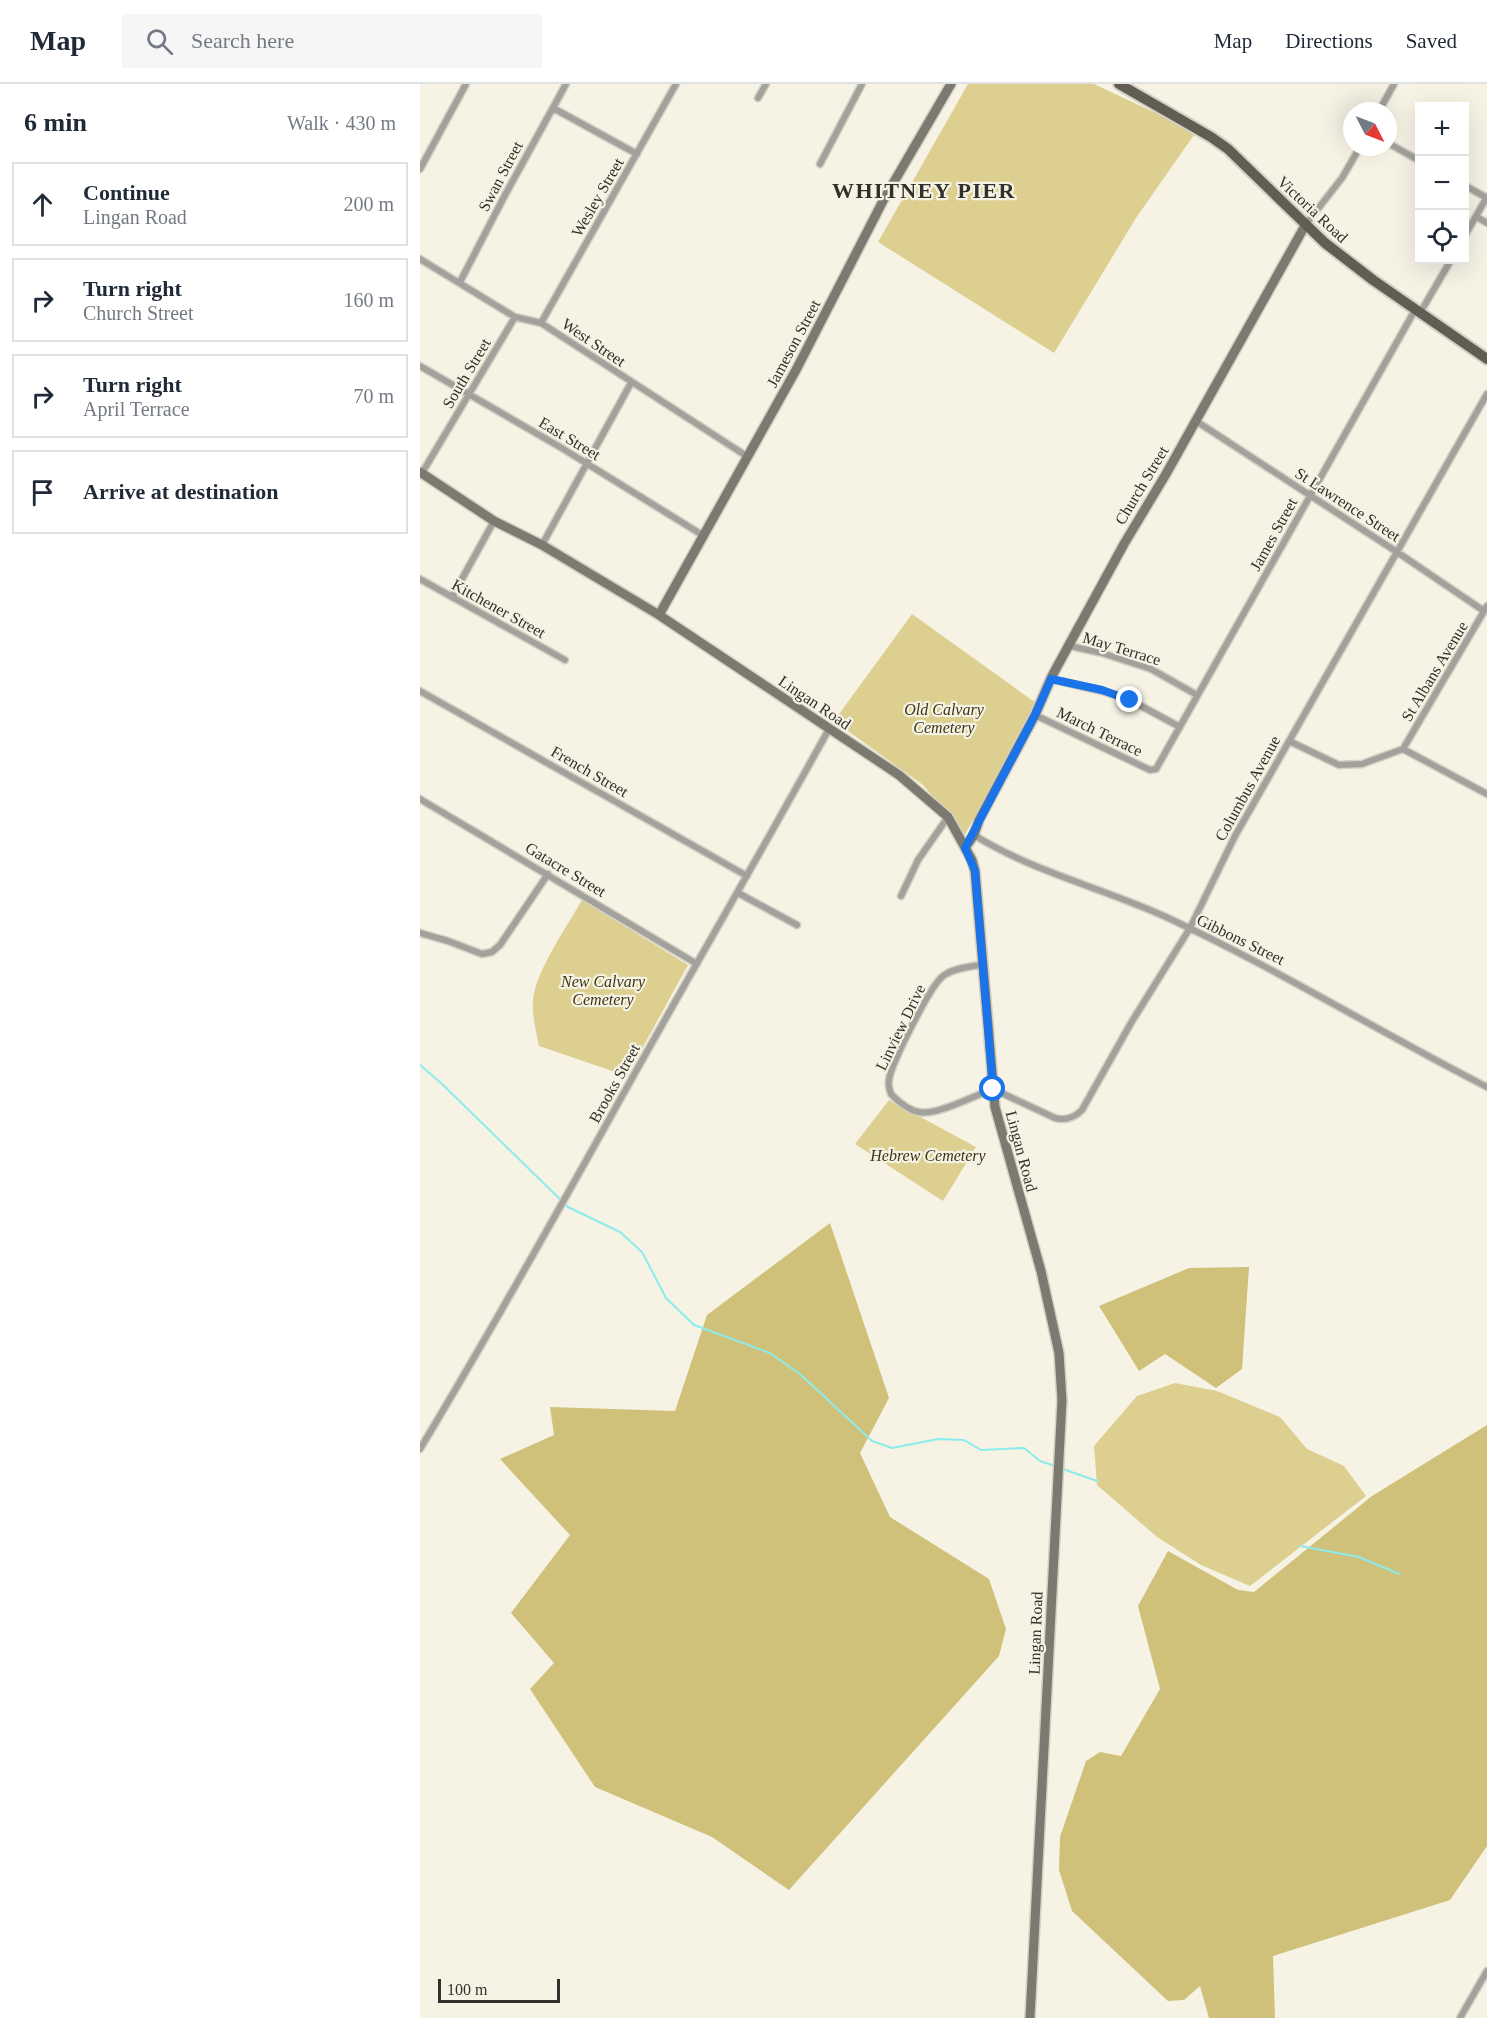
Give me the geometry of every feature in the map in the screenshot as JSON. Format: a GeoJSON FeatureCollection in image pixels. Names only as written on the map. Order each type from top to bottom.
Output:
{"type":"FeatureCollection","features":[{"type":"Feature","properties":{"kind":"main road","name":"Victoria Road"},"geometry":{"type":"LineString","coordinates":[[1119,84],[1228,149],[1325,243],[1369,277],[1487,359]]}},
{"type":"Feature","properties":{"kind":"street"},"geometry":{"type":"LineString","coordinates":[[420,169],[466,84]]}},
{"type":"Feature","properties":{"kind":"street","name":"Swan Street"},"geometry":{"type":"LineString","coordinates":[[460,282],[566,84]]}},
{"type":"Feature","properties":{"kind":"street","name":"Wesley Street"},"geometry":{"type":"LineString","coordinates":[[541,323],[676,84]]}},
{"type":"Feature","properties":{"kind":"street"},"geometry":{"type":"LineString","coordinates":[[758,98],[765,84]]}},
{"type":"Feature","properties":{"kind":"street"},"geometry":{"type":"LineString","coordinates":[[820,164],[862,84]]}},
{"type":"Feature","properties":{"kind":"street","name":"Jameson Street"},"geometry":{"type":"LineString","coordinates":[[659,615],[796,370],[884,199],[951,84]]}},
{"type":"Feature","properties":{"kind":"street"},"geometry":{"type":"LineString","coordinates":[[1384,102],[1394,84]]}},
{"type":"Feature","properties":{"kind":"street"},"geometry":{"type":"LineString","coordinates":[[553,108],[638,154]]}},
{"type":"Feature","properties":{"kind":"street"},"geometry":{"type":"LineString","coordinates":[[1397,148],[1415,159]]}},
{"type":"Feature","properties":{"kind":"street","name":"Church Street"},"geometry":{"type":"LineString","coordinates":[[965,848],[974,835],[979,820],[1035,715],[1051,679],[1124,544],[1306,224],[1342,178],[1355,156]]}},
{"type":"Feature","properties":{"kind":"street"},"geometry":{"type":"LineString","coordinates":[[1469,188],[1487,198],[1469,229]]}},
{"type":"Feature","properties":{"kind":"street"},"geometry":{"type":"LineString","coordinates":[[1477,217],[1487,223]]}},
{"type":"Feature","properties":{"kind":"street","name":"West Street"},"geometry":{"type":"LineString","coordinates":[[420,259],[515,317],[541,323],[748,457]]}},
{"type":"Feature","properties":{"kind":"street","name":"James Street"},"geometry":{"type":"LineString","coordinates":[[1153,770],[1158,767],[1310,495],[1418,311],[1448,264]]}},
{"type":"Feature","properties":{"kind":"street","name":"South Street"},"geometry":{"type":"LineString","coordinates":[[421,473],[515,317]]}},
{"type":"Feature","properties":{"kind":"street","name":"East Street"},"geometry":{"type":"LineString","coordinates":[[420,366],[704,536]]}},
{"type":"Feature","properties":{"kind":"street"},"geometry":{"type":"LineString","coordinates":[[542,545],[632,383]]}},
{"type":"Feature","properties":{"kind":"street","name":"Columbus Avenue"},"geometry":{"type":"LineString","coordinates":[[993,1089],[1055,1118],[1065,1120],[1082,1110],[1131,1023],[1190,928],[1235,836],[1487,394]]}},
{"type":"Feature","properties":{"kind":"street","name":"St Lawrence Street"},"geometry":{"type":"LineString","coordinates":[[1196,421],[1485,609]]}},
{"type":"Feature","properties":{"kind":"street","name":"Lingan Road"},"geometry":{"type":"LineString","coordinates":[[421,473],[494,521],[542,545],[659,615],[899,775],[948,817],[975,871],[995,1107],[1038,1259],[1059,1353],[1061,1374],[1062,1400],[1030,2018]]}},
{"type":"Feature","properties":{"kind":"street"},"geometry":{"type":"LineString","coordinates":[[452,597],[494,521]]}},
{"type":"Feature","properties":{"kind":"street","name":"Kitchener Street"},"geometry":{"type":"LineString","coordinates":[[420,579],[565,660]]}},
{"type":"Feature","properties":{"kind":"street","name":"St Albans Avenue"},"geometry":{"type":"LineString","coordinates":[[1403,749],[1455,664],[1485,609]]}},
{"type":"Feature","properties":{"kind":"street","name":"May Terrace"},"geometry":{"type":"LineString","coordinates":[[1070,646],[1102,653],[1151,669],[1197,695]]}},
{"type":"Feature","properties":{"kind":"street"},"geometry":{"type":"LineString","coordinates":[[1051,679],[1102,690],[1130,700],[1180,727]]}},
{"type":"Feature","properties":{"kind":"street","name":"French Street"},"geometry":{"type":"LineString","coordinates":[[420,691],[747,876]]}},
{"type":"Feature","properties":{"kind":"street","name":"March Terrace"},"geometry":{"type":"LineString","coordinates":[[1035,715],[1153,770]]}},
{"type":"Feature","properties":{"kind":"street","name":"Brooks Street"},"geometry":{"type":"LineString","coordinates":[[420,1449],[494,1326],[829,729]]}},
{"type":"Feature","properties":{"kind":"street"},"geometry":{"type":"LineString","coordinates":[[1289,741],[1339,765],[1362,764],[1403,749],[1487,794]]}},
{"type":"Feature","properties":{"kind":"street","name":"Gatacre Street"},"geometry":{"type":"LineString","coordinates":[[421,801],[697,964]]}},
{"type":"Feature","properties":{"kind":"street"},"geometry":{"type":"LineString","coordinates":[[901,896],[922,854],[948,817]]}},
{"type":"Feature","properties":{"kind":"street","name":"Gibbons Street"},"geometry":{"type":"LineString","coordinates":[[974,835],[1021,859],[1122,898],[1190,928],[1288,977],[1487,1088]]}},
{"type":"Feature","properties":{"kind":"street"},"geometry":{"type":"LineString","coordinates":[[420,933],[448,940],[482,954],[492,952],[500,945],[548,874]]}},
{"type":"Feature","properties":{"kind":"street"},"geometry":{"type":"LineString","coordinates":[[738,893],[798,926]]}},
{"type":"Feature","properties":{"kind":"street","name":"Linview Drive"},"geometry":{"type":"LineString","coordinates":[[984,964],[950,972],[940,979],[898,1056],[889,1084],[891,1094],[902,1104],[914,1111],[926,1114],[993,1089]]}},
{"type":"Feature","properties":{"kind":"street"},"geometry":{"type":"LineString","coordinates":[[1460,2018],[1487,1971]]}},
{"type":"Feature","properties":{"kind":"green space"},"geometry":{"type":"Polygon","coordinates":[[[968,84],[1094,84],[1196,132],[1136,218],[1054,353],[878,242],[968,84]]]}},
{"type":"Feature","properties":{"kind":"green space","name":"Old Calvary Cemetery"},"geometry":{"type":"Polygon","coordinates":[[[912,614],[1036,703],[962,840],[948,814],[923,785],[834,721],[912,614]]]}},
{"type":"Feature","properties":{"kind":"green space","name":"New Calvary Cemetery"},"geometry":{"type":"Polygon","coordinates":[[[582,900],[688,965],[627,1076],[539,1046],[533,1012],[535,988],[546,962],[582,900]]]}},
{"type":"Feature","properties":{"kind":"green space","name":"Hebrew Cemetery"},"geometry":{"type":"Polygon","coordinates":[[[889,1100],[976,1147],[943,1201],[855,1144],[889,1100]]]}},
{"type":"Feature","properties":{"kind":"green space"},"geometry":{"type":"Polygon","coordinates":[[[1175,1383],[1217,1391],[1280,1417],[1307,1449],[1344,1466],[1366,1496],[1250,1586],[1201,1565],[1157,1537],[1097,1485],[1094,1446],[1137,1396],[1175,1383]]]}},
{"type":"Feature","properties":{"kind":"shaded area"},"geometry":{"type":"Polygon","coordinates":[[[830,1223],[889,1398],[860,1453],[890,1517],[989,1579],[1006,1629],[999,1656],[789,1890],[712,1837],[595,1787],[530,1689],[554,1663],[511,1613],[570,1535],[500,1459],[554,1435],[550,1407],[675,1411],[707,1315],[830,1223]]]}},
{"type":"Feature","properties":{"kind":"shaded area"},"geometry":{"type":"Polygon","coordinates":[[[1249,1267],[1242,1369],[1216,1388],[1165,1354],[1139,1371],[1099,1306],[1189,1268],[1249,1267]]]}},
{"type":"Feature","properties":{"kind":"shaded area"},"geometry":{"type":"Polygon","coordinates":[[[1487,1425],[1487,1846],[1450,1900],[1273,1956],[1275,2018],[1209,2018],[1200,1986],[1184,2000],[1168,2001],[1072,1911],[1059,1870],[1060,1837],[1086,1761],[1100,1752],[1121,1756],[1160,1689],[1138,1606],[1168,1551],[1238,1590],[1254,1592],[1372,1496],[1487,1425]]]}},
{"type":"Feature","properties":{"kind":"waterway"},"geometry":{"type":"LineString","coordinates":[[420,1065],[568,1207],[620,1232],[642,1252],[666,1298],[694,1325],[770,1353],[801,1375],[872,1441],[892,1448],[938,1439],[964,1440],[981,1450],[1024,1448],[1040,1461],[1055,1466]]}},
{"type":"Feature","properties":{"kind":"waterway"},"geometry":{"type":"LineString","coordinates":[[1060,1468],[1097,1481]]}},
{"type":"Feature","properties":{"kind":"waterway"},"geometry":{"type":"LineString","coordinates":[[1300,1546],[1359,1557],[1399,1574]]}},
{"type":"Feature","properties":{"kind":"district","name":"WHITNEY PIER"},"geometry":{"type":"Point","coordinates":[924,190]}},
{"type":"Feature","properties":{"kind":"route"},"geometry":{"type":"LineString","coordinates":[[993,1089],[975,871],[965,848],[974,835],[979,820],[1035,715],[1051,679],[1102,690],[1130,700]]}}]}
